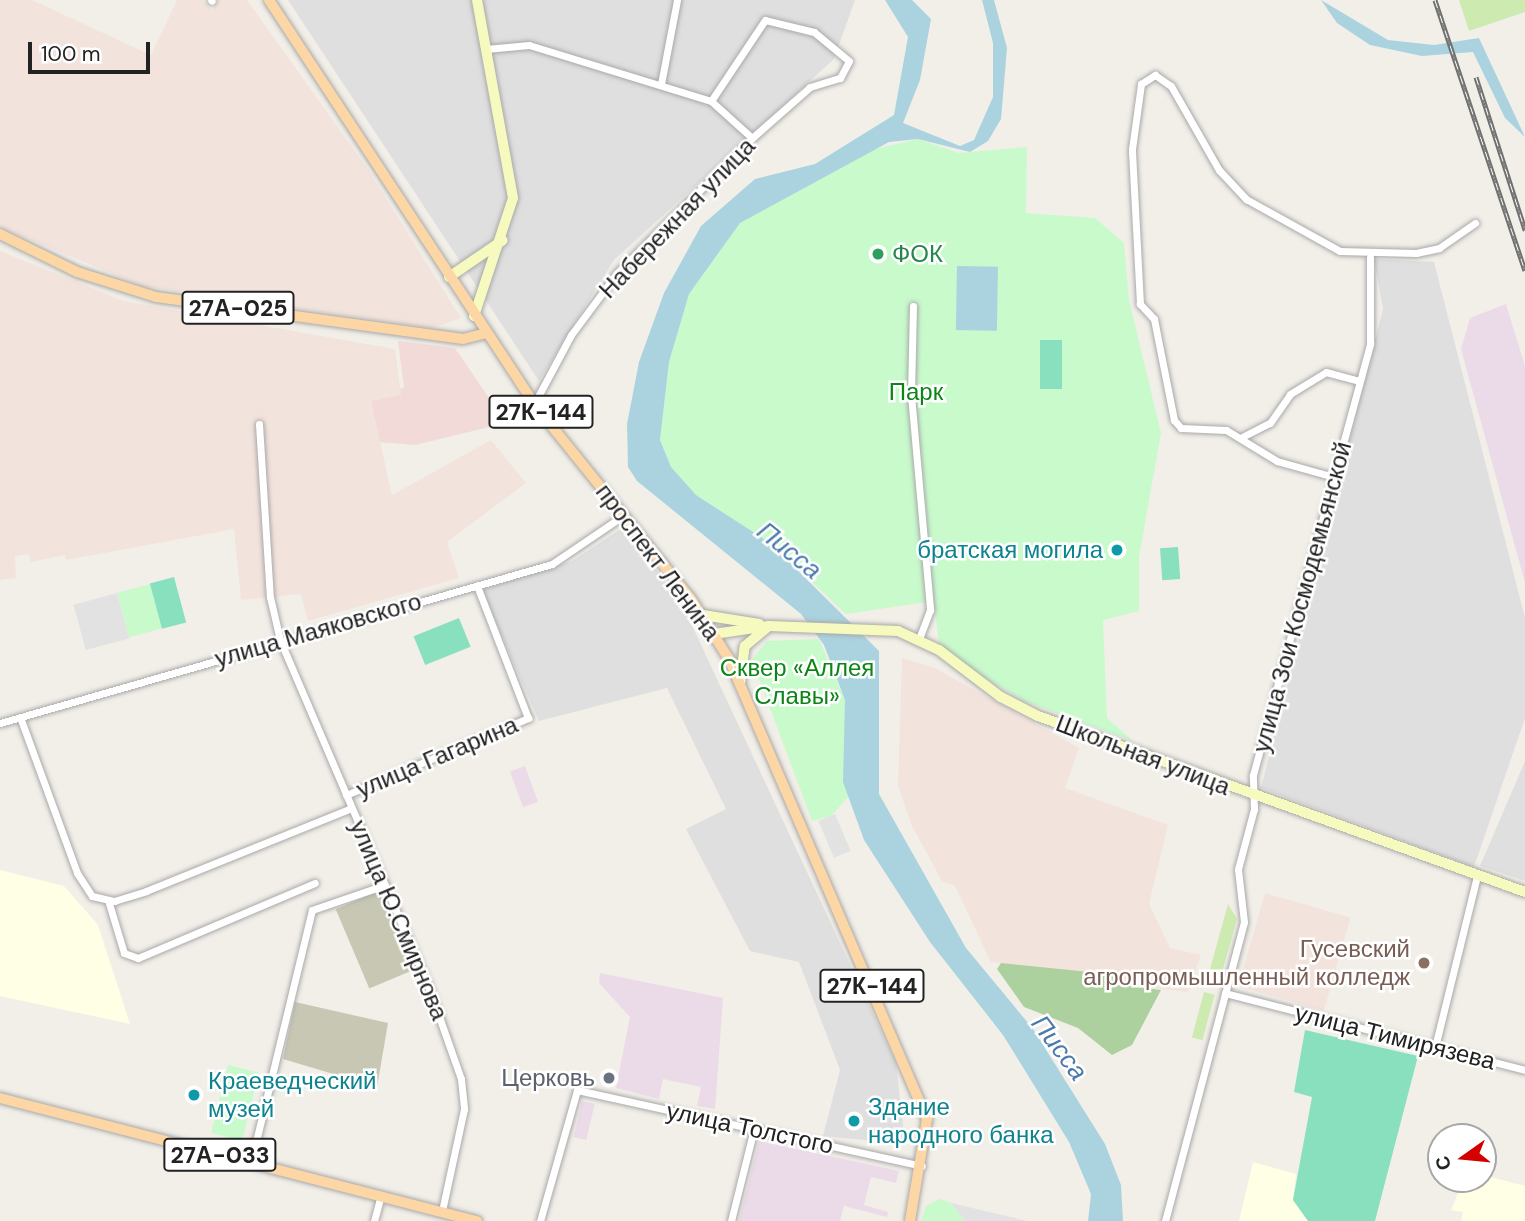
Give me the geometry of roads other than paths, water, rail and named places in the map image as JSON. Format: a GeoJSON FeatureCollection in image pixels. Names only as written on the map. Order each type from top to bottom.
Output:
{"type":"FeatureCollection","features":[{"type":"Feature","properties":{"kind":"main road","name":"проспект Ленина"},"geometry":{"type":"LineString","coordinates":[[269,0],[534,404],[703,615],[714,634],[740,684],[923,1106],[929,1132],[910,1221]]}},
{"type":"Feature","properties":{"kind":"main road"},"geometry":{"type":"LineString","coordinates":[[474,316],[503,240],[513,198],[477,0]]}},
{"type":"Feature","properties":{"kind":"main road","name":"27А-025"},"geometry":{"type":"LineString","coordinates":[[0,234],[77,272],[156,297],[463,339],[487,333]]}},
{"type":"Feature","properties":{"kind":"main road"},"geometry":{"type":"LineString","coordinates":[[449,277],[503,240]]}},
{"type":"Feature","properties":{"kind":"main road","name":"Школьная улица"},"geometry":{"type":"LineString","coordinates":[[703,615],[769,626],[873,629],[919,638],[1001,697],[1038,716],[1255,798],[1525,892]]}},
{"type":"Feature","properties":{"kind":"main road"},"geometry":{"type":"LineString","coordinates":[[740,684],[745,646],[769,626]]}},
{"type":"Feature","properties":{"kind":"main road","name":"Школьная улица"},"geometry":{"type":"LineString","coordinates":[[714,634],[769,626]]}},
{"type":"Feature","properties":{"kind":"main road","name":"27А-033"},"geometry":{"type":"LineString","coordinates":[[0,1098],[477,1221]]}},
{"type":"Feature","properties":{"kind":"street"},"geometry":{"type":"LineString","coordinates":[[661,84],[677,0]]}},
{"type":"Feature","properties":{"kind":"street","name":"Набережная улица"},"geometry":{"type":"LineString","coordinates":[[534,404],[571,335],[617,273],[752,138],[810,87],[840,78],[849,61],[814,32],[765,20],[711,101]]}},
{"type":"Feature","properties":{"kind":"street"},"geometry":{"type":"LineString","coordinates":[[486,49],[529,46],[661,84],[711,101],[752,138]]}},
{"type":"Feature","properties":{"kind":"street"},"geometry":{"type":"LineString","coordinates":[[1334,477],[1277,461],[1242,437],[1181,428],[1174,420],[1154,319],[1140,304],[1132,149],[1145,79],[1155,75],[1171,86],[1219,170],[1246,199],[1328,246],[1370,257],[1439,248],[1475,223]]}},
{"type":"Feature","properties":{"kind":"street","name":"улица Зои Космодемьянской"},"geometry":{"type":"LineString","coordinates":[[1164,1221],[1244,922],[1238,869],[1255,798],[1253,775],[1360,381],[1374,307],[1370,257]]}},
{"type":"Feature","properties":{"kind":"street"},"geometry":{"type":"LineString","coordinates":[[913,306],[911,395],[930,610],[919,638]]}},
{"type":"Feature","properties":{"kind":"street"},"geometry":{"type":"LineString","coordinates":[[1242,437],[1270,423],[1290,394],[1326,372],[1360,381]]}},
{"type":"Feature","properties":{"kind":"street","name":"улица Ю.Смирнова"},"geometry":{"type":"LineString","coordinates":[[260,424],[270,597],[279,640],[436,1006],[464,1095],[442,1211]]}},
{"type":"Feature","properties":{"kind":"street","name":"улица Маяковского"},"geometry":{"type":"LineString","coordinates":[[0,723],[279,640],[477,586],[572,556],[624,515]]}},
{"type":"Feature","properties":{"kind":"street","name":"улица Гагарина"},"geometry":{"type":"LineString","coordinates":[[346,796],[527,718],[477,586]]}},
{"type":"Feature","properties":{"kind":"street"},"geometry":{"type":"LineString","coordinates":[[20,717],[77,873],[92,896],[108,900],[351,808]]}},
{"type":"Feature","properties":{"kind":"street"},"geometry":{"type":"LineString","coordinates":[[1435,1047],[1477,876]]}},
{"type":"Feature","properties":{"kind":"street"},"geometry":{"type":"LineString","coordinates":[[108,900],[124,953],[138,958],[315,883]]}},
{"type":"Feature","properties":{"kind":"street"},"geometry":{"type":"LineString","coordinates":[[251,1162],[312,910],[385,885]]}},
{"type":"Feature","properties":{"kind":"street","name":"улица Тимирязева"},"geometry":{"type":"LineString","coordinates":[[1225,993],[1525,1070]]}},
{"type":"Feature","properties":{"kind":"street","name":"улица Толстого"},"geometry":{"type":"LineString","coordinates":[[540,1221],[577,1090],[922,1166]]}},
{"type":"Feature","properties":{"kind":"street"},"geometry":{"type":"LineString","coordinates":[[731,1221],[754,1129]]}},
{"type":"Feature","properties":{"kind":"street"},"geometry":{"type":"LineString","coordinates":[[374,1221],[381,1195]]}},
{"type":"Feature","properties":{"kind":"water"},"geometry":{"type":"Polygon","coordinates":[[[885,0],[912,0],[931,19],[920,80],[903,123],[960,146],[974,140],[993,97],[993,43],[982,0],[994,0],[1007,48],[1001,119],[988,141],[970,152],[918,139],[889,142],[740,223],[689,294],[669,362],[660,440],[671,467],[696,495],[770,543],[879,651],[879,794],[966,948],[1033,1029],[1105,1144],[1121,1185],[1123,1221],[1088,1221],[1091,1194],[1069,1142],[1003,1035],[930,942],[864,840],[843,782],[845,700],[824,645],[801,614],[637,481],[628,467],[627,424],[639,362],[664,293],[701,226],[755,179],[815,164],[894,115],[908,37],[885,0]]]}},
{"type":"Feature","properties":{"kind":"water"},"geometry":{"type":"Polygon","coordinates":[[[1321,0],[1388,40],[1434,45],[1479,38],[1525,137],[1505,118],[1473,52],[1422,56],[1370,45],[1337,23],[1321,0]]]}},
{"type":"Feature","properties":{"kind":"water"},"geometry":{"type":"Polygon","coordinates":[[[957,266],[998,267],[997,331],[956,330],[957,266]]]}},
{"type":"Feature","properties":{"kind":"railway"},"geometry":{"type":"LineString","coordinates":[[1435,0],[1525,270]]}},
{"type":"Feature","properties":{"kind":"railway"},"geometry":{"type":"LineString","coordinates":[[1476,77],[1525,230]]}},
{"type":"Feature","properties":{"kind":"place","name":"ФОК"},"geometry":{"type":"Point","coordinates":[878,254]}},
{"type":"Feature","properties":{"kind":"place","name":"братская могила"},"geometry":{"type":"Point","coordinates":[1117,550]}},
{"type":"Feature","properties":{"kind":"place","name":"Гусевский агропромышленный колледж"},"geometry":{"type":"Point","coordinates":[1424,963]}},
{"type":"Feature","properties":{"kind":"place","name":"Церковь"},"geometry":{"type":"Point","coordinates":[609,1078]}},
{"type":"Feature","properties":{"kind":"place","name":"Краеведческий музей"},"geometry":{"type":"Point","coordinates":[194,1095]}},
{"type":"Feature","properties":{"kind":"place","name":"Здание народного банка"},"geometry":{"type":"Point","coordinates":[854,1121]}},
{"type":"Feature","properties":{"kind":"park label","name":"Парк"},"geometry":{"type":"Point","coordinates":[916,392]}},
{"type":"Feature","properties":{"kind":"park label","name":"Сквер «Аллея Славы»"},"geometry":{"type":"Point","coordinates":[797,682]}},
{"type":"Feature","properties":{"kind":"water label","name":"Писса"},"geometry":{"type":"Point","coordinates":[789,551]}},
{"type":"Feature","properties":{"kind":"water label","name":"Писса"},"geometry":{"type":"Point","coordinates":[1059,1048]}}]}
